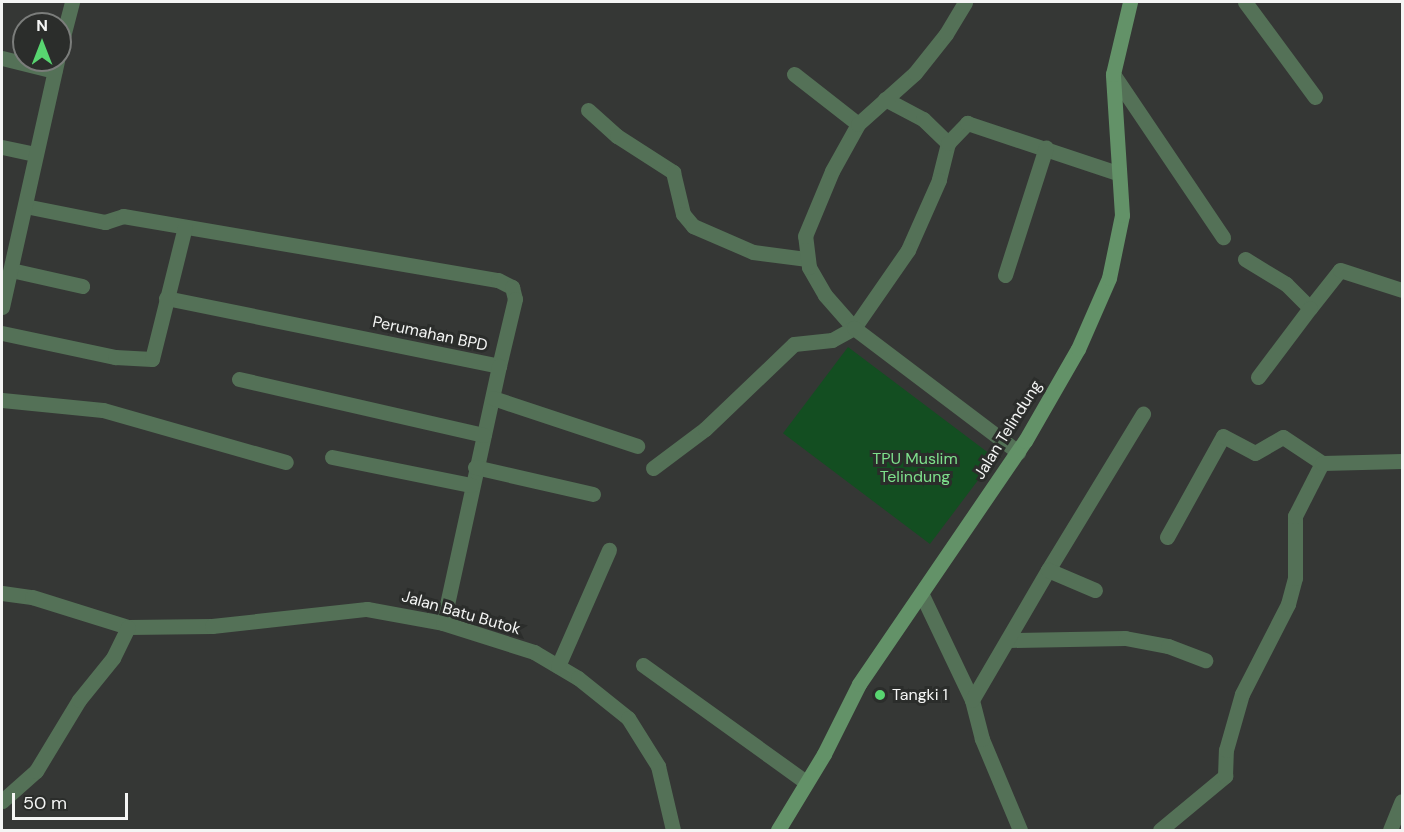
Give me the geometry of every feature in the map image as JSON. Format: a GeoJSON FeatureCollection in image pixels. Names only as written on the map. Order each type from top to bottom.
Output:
{"type":"FeatureCollection","features":[{"type":"Feature","properties":{"kind":"main road","name":"Jalan Telindung"},"geometry":{"type":"LineString","coordinates":[[783,829],[859,684],[1018,452],[1078,349],[1109,278],[1122,215],[1117,173],[1113,74],[1130,2]]}},
{"type":"Feature","properties":{"kind":"street"},"geometry":{"type":"LineString","coordinates":[[965,2],[946,34],[915,73],[858,124],[832,171],[805,236],[806,259],[825,295],[854,328],[1018,452]]}},
{"type":"Feature","properties":{"kind":"street"},"geometry":{"type":"LineString","coordinates":[[1245,2],[1316,97]]}},
{"type":"Feature","properties":{"kind":"street"},"geometry":{"type":"LineString","coordinates":[[2,307],[54,72]]}},
{"type":"Feature","properties":{"kind":"street"},"geometry":{"type":"LineString","coordinates":[[794,74],[858,124]]}},
{"type":"Feature","properties":{"kind":"street"},"geometry":{"type":"LineString","coordinates":[[1113,74],[1223,237]]}},
{"type":"Feature","properties":{"kind":"street"},"geometry":{"type":"LineString","coordinates":[[885,99],[923,119],[948,143]]}},
{"type":"Feature","properties":{"kind":"street"},"geometry":{"type":"LineString","coordinates":[[588,110],[617,136],[673,172],[682,214],[693,226],[753,252],[806,259]]}},
{"type":"Feature","properties":{"kind":"street"},"geometry":{"type":"LineString","coordinates":[[653,468],[705,429],[794,344],[832,340],[854,328],[908,250],[939,180],[948,143],[966,123],[1046,147],[1117,173]]}},
{"type":"Feature","properties":{"kind":"street"},"geometry":{"type":"LineString","coordinates":[[2,147],[34,154]]}},
{"type":"Feature","properties":{"kind":"street"},"geometry":{"type":"LineString","coordinates":[[1005,275],[1046,147]]}},
{"type":"Feature","properties":{"kind":"street"},"geometry":{"type":"LineString","coordinates":[[25,206],[105,222],[123,216],[498,280],[512,287],[515,299],[499,366]]}},
{"type":"Feature","properties":{"kind":"street"},"geometry":{"type":"LineString","coordinates":[[2,333],[104,356],[152,359],[185,227]]}},
{"type":"Feature","properties":{"kind":"street"},"geometry":{"type":"LineString","coordinates":[[2,235],[17,239]]}},
{"type":"Feature","properties":{"kind":"street"},"geometry":{"type":"LineString","coordinates":[[1245,258],[1286,284],[1310,308]]}},
{"type":"Feature","properties":{"kind":"street"},"geometry":{"type":"LineString","coordinates":[[11,270],[82,286]]}},
{"type":"Feature","properties":{"kind":"street"},"geometry":{"type":"LineString","coordinates":[[1258,376],[1340,270],[1402,290]]}},
{"type":"Feature","properties":{"kind":"street","name":"Perumahan BPD"},"geometry":{"type":"LineString","coordinates":[[166,298],[499,366],[471,485],[443,623]]}},
{"type":"Feature","properties":{"kind":"street"},"geometry":{"type":"LineString","coordinates":[[239,379],[484,435]]}},
{"type":"Feature","properties":{"kind":"street"},"geometry":{"type":"LineString","coordinates":[[493,398],[637,446]]}},
{"type":"Feature","properties":{"kind":"street"},"geometry":{"type":"LineString","coordinates":[[2,400],[103,410],[286,462]]}},
{"type":"Feature","properties":{"kind":"street"},"geometry":{"type":"LineString","coordinates":[[972,700],[1010,640],[1048,570],[1143,414]]}},
{"type":"Feature","properties":{"kind":"street"},"geometry":{"type":"LineString","coordinates":[[1167,537],[1223,436],[1255,453],[1283,437],[1322,463],[1402,461]]}},
{"type":"Feature","properties":{"kind":"street"},"geometry":{"type":"LineString","coordinates":[[332,457],[471,485]]}},
{"type":"Feature","properties":{"kind":"street"},"geometry":{"type":"LineString","coordinates":[[1160,831],[1225,776],[1226,750],[1242,693],[1290,596],[1295,578],[1295,516],[1322,463]]}},
{"type":"Feature","properties":{"kind":"street"},"geometry":{"type":"LineString","coordinates":[[476,467],[593,494]]}},
{"type":"Feature","properties":{"kind":"street"},"geometry":{"type":"LineString","coordinates":[[558,666],[609,550]]}},
{"type":"Feature","properties":{"kind":"street"},"geometry":{"type":"LineString","coordinates":[[1048,570],[1095,590]]}},
{"type":"Feature","properties":{"kind":"street","name":"Jalan Batu Butok"},"geometry":{"type":"LineString","coordinates":[[2,593],[32,597],[128,627],[212,626],[367,609],[443,623],[534,652],[558,666],[628,718],[658,766],[673,831]]}},
{"type":"Feature","properties":{"kind":"street"},"geometry":{"type":"LineString","coordinates":[[922,595],[972,700],[982,739],[1020,831]]}},
{"type":"Feature","properties":{"kind":"street"},"geometry":{"type":"LineString","coordinates":[[2,801],[36,771],[79,700],[112,658],[128,627]]}},
{"type":"Feature","properties":{"kind":"street"},"geometry":{"type":"LineString","coordinates":[[1010,640],[1125,638],[1168,646],[1205,660]]}},
{"type":"Feature","properties":{"kind":"street"},"geometry":{"type":"LineString","coordinates":[[643,665],[806,782]]}},
{"type":"Feature","properties":{"kind":"street"},"geometry":{"type":"LineString","coordinates":[[1390,831],[1402,801]]}},
{"type":"Feature","properties":{"kind":"green space","name":"TPU Muslim Telindung"},"geometry":{"type":"Polygon","coordinates":[[[848,347],[995,458],[930,544],[783,433],[848,347]]]}},
{"type":"Feature","properties":{"kind":"place","name":"Tangki 1"},"geometry":{"type":"Point","coordinates":[880,695]}}]}
